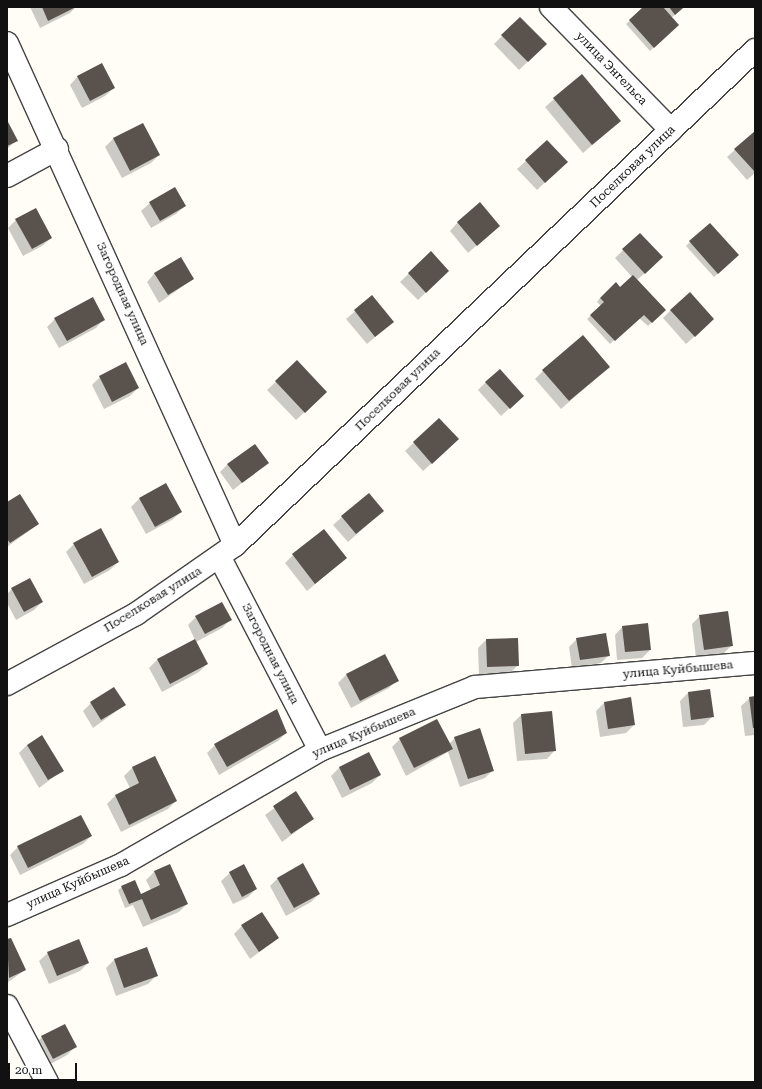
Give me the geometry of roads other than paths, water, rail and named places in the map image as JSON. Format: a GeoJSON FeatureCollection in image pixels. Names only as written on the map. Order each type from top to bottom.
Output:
{"type":"FeatureCollection","features":[{"type":"Feature","properties":{"kind":"street","name":"улица Энгельса"},"geometry":{"type":"LineString","coordinates":[[551,7],[671,130]]}},
{"type":"Feature","properties":{"kind":"street","name":"Загородная улица"},"geometry":{"type":"LineString","coordinates":[[7,43],[58,149],[228,552],[320,750]]}},
{"type":"Feature","properties":{"kind":"street","name":"Поселковая улица"},"geometry":{"type":"LineString","coordinates":[[7,684],[136,614],[228,552],[755,50]]}},
{"type":"Feature","properties":{"kind":"street"},"geometry":{"type":"LineString","coordinates":[[7,176],[58,149]]}},
{"type":"Feature","properties":{"kind":"street","name":"улица Куйбышева"},"geometry":{"type":"LineString","coordinates":[[7,915],[121,865],[320,750],[475,687],[755,663]]}},
{"type":"Feature","properties":{"kind":"street"},"geometry":{"type":"LineString","coordinates":[[7,1006],[48,1082]]}}]}
